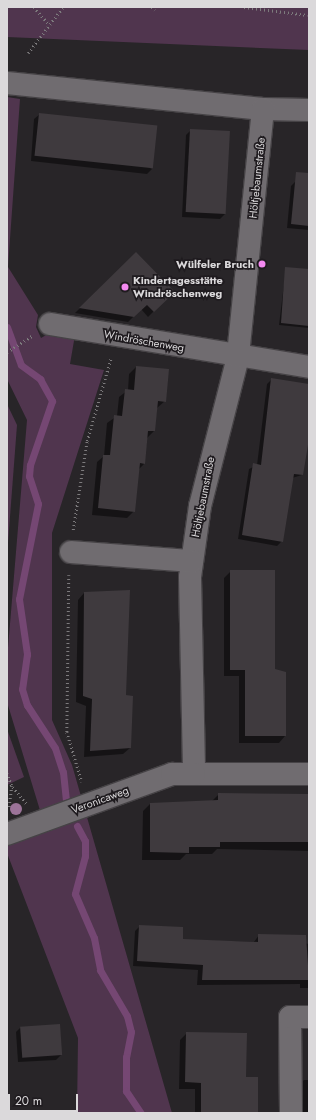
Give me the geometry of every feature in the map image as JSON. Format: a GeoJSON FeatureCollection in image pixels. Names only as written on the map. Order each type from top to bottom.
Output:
{"type":"FeatureCollection","features":[{"type":"Feature","properties":{"kind":"street"},"geometry":{"type":"LineString","coordinates":[[7,83],[263,109],[309,110]]}},
{"type":"Feature","properties":{"kind":"street","name":"Höltjebaumstraße"},"geometry":{"type":"LineString","coordinates":[[194,774],[192,561],[210,458],[238,357],[263,109]]}},
{"type":"Feature","properties":{"kind":"street","name":"Windröschenweg"},"geometry":{"type":"LineString","coordinates":[[50,324],[238,357],[309,367]]}},
{"type":"Feature","properties":{"kind":"street"},"geometry":{"type":"LineString","coordinates":[[71,552],[192,561]]}},
{"type":"Feature","properties":{"kind":"street","name":"Veronicaweg"},"geometry":{"type":"LineString","coordinates":[[8,825],[172,774],[194,774]]}},
{"type":"Feature","properties":{"kind":"street"},"geometry":{"type":"LineString","coordinates":[[194,774],[309,774]]}},
{"type":"Feature","properties":{"kind":"street"},"geometry":{"type":"LineString","coordinates":[[291,1113],[299,1017]]}},
{"type":"Feature","properties":{"kind":"path"},"geometry":{"type":"LineString","coordinates":[[34,7],[49,24]]}},
{"type":"Feature","properties":{"kind":"path"},"geometry":{"type":"LineString","coordinates":[[28,53],[63,7]]}},
{"type":"Feature","properties":{"kind":"path"},"geometry":{"type":"LineString","coordinates":[[152,7],[155,10]]}},
{"type":"Feature","properties":{"kind":"path"},"geometry":{"type":"LineString","coordinates":[[244,7],[307,15]]}},
{"type":"Feature","properties":{"kind":"path"},"geometry":{"type":"LineString","coordinates":[[7,352],[22,342]]}},
{"type":"Feature","properties":{"kind":"path"},"geometry":{"type":"LineString","coordinates":[[7,773],[12,786],[8,825]]}},
{"type":"Feature","properties":{"kind":"shaded area"},"geometry":{"type":"Polygon","coordinates":[[[7,7],[309,7],[309,50],[7,37],[7,7]]]}},
{"type":"Feature","properties":{"kind":"shaded area"},"geometry":{"type":"Polygon","coordinates":[[[7,97],[20,99],[8,267],[38,315],[36,327],[41,338],[55,330],[75,335],[70,364],[104,370],[52,533],[52,720],[72,765],[172,1113],[77,1113],[78,1038],[7,853],[7,845],[46,830],[7,702],[7,660],[27,420],[7,379],[7,97]]]}},
{"type":"Feature","properties":{"kind":"shaded area"},"geometry":{"type":"Polygon","coordinates":[[[7,404],[17,425],[7,556],[7,404]]]}},
{"type":"Feature","properties":{"kind":"shaded area"},"geometry":{"type":"Polygon","coordinates":[[[7,729],[24,777],[7,785],[7,729]]]}},
{"type":"Feature","properties":{"kind":"building"},"geometry":{"type":"Polygon","coordinates":[[[39,113],[157,125],[153,168],[35,156],[39,113]]]}},
{"type":"Feature","properties":{"kind":"building"},"geometry":{"type":"Polygon","coordinates":[[[190,129],[230,131],[226,214],[186,212],[190,129]]]}},
{"type":"Feature","properties":{"kind":"building"},"geometry":{"type":"Polygon","coordinates":[[[296,172],[309,173],[309,226],[291,224],[296,172]]]}},
{"type":"Feature","properties":{"kind":"building"},"geometry":{"type":"Polygon","coordinates":[[[136,252],[175,292],[154,312],[147,305],[134,317],[79,308],[136,252]]]}},
{"type":"Feature","properties":{"kind":"building"},"geometry":{"type":"Polygon","coordinates":[[[285,267],[309,269],[309,326],[281,323],[285,267]]]}},
{"type":"Feature","properties":{"kind":"building"},"geometry":{"type":"Polygon","coordinates":[[[136,366],[169,369],[166,402],[158,401],[155,431],[148,431],[145,464],[140,463],[135,512],[98,508],[103,455],[110,455],[114,415],[122,416],[125,389],[134,390],[136,366]]]}},
{"type":"Feature","properties":{"kind":"building"},"geometry":{"type":"Polygon","coordinates":[[[271,378],[309,384],[309,439],[303,475],[294,474],[283,542],[242,535],[253,463],[261,465],[271,378]]]}},
{"type":"Feature","properties":{"kind":"building"},"geometry":{"type":"Polygon","coordinates":[[[230,570],[275,570],[275,669],[286,672],[286,736],[245,736],[245,670],[230,670],[230,570]]]}},
{"type":"Feature","properties":{"kind":"building"},"geometry":{"type":"Polygon","coordinates":[[[130,590],[126,695],[133,696],[131,748],[90,751],[92,699],[83,696],[84,592],[130,590]]]}},
{"type":"Feature","properties":{"kind":"building"},"geometry":{"type":"Polygon","coordinates":[[[218,793],[309,794],[309,842],[220,842],[220,847],[189,847],[189,853],[150,852],[150,803],[218,800],[218,793]]]}},
{"type":"Feature","properties":{"kind":"building"},"geometry":{"type":"Polygon","coordinates":[[[139,925],[183,927],[183,939],[258,942],[258,934],[306,935],[309,980],[202,980],[203,965],[137,961],[139,925]]]}},
{"type":"Feature","properties":{"kind":"building"},"geometry":{"type":"Polygon","coordinates":[[[60,1024],[62,1055],[22,1058],[20,1027],[60,1024]]]}},
{"type":"Feature","properties":{"kind":"building"},"geometry":{"type":"Polygon","coordinates":[[[186,1032],[247,1033],[246,1077],[258,1077],[258,1113],[201,1113],[201,1083],[185,1082],[186,1032]]]}},
{"type":"Feature","properties":{"kind":"waterway"},"geometry":{"type":"LineString","coordinates":[[7,327],[21,365],[40,379],[52,401],[30,465],[29,476],[38,504],[19,599],[27,654],[22,689],[27,705],[55,748],[63,772],[66,800]]}},
{"type":"Feature","properties":{"kind":"waterway"},"geometry":{"type":"LineString","coordinates":[[77,826],[85,841],[85,856],[75,894],[94,938],[100,970],[127,1016],[131,1032],[126,1057],[126,1091],[141,1113]]}},
{"type":"Feature","properties":{"kind":"place","name":"Wülfeler Bruch"},"geometry":{"type":"Point","coordinates":[262,264]}},
{"type":"Feature","properties":{"kind":"place","name":"Kindertagesstätte Windröschenweg"},"geometry":{"type":"Point","coordinates":[125,287]}}]}
